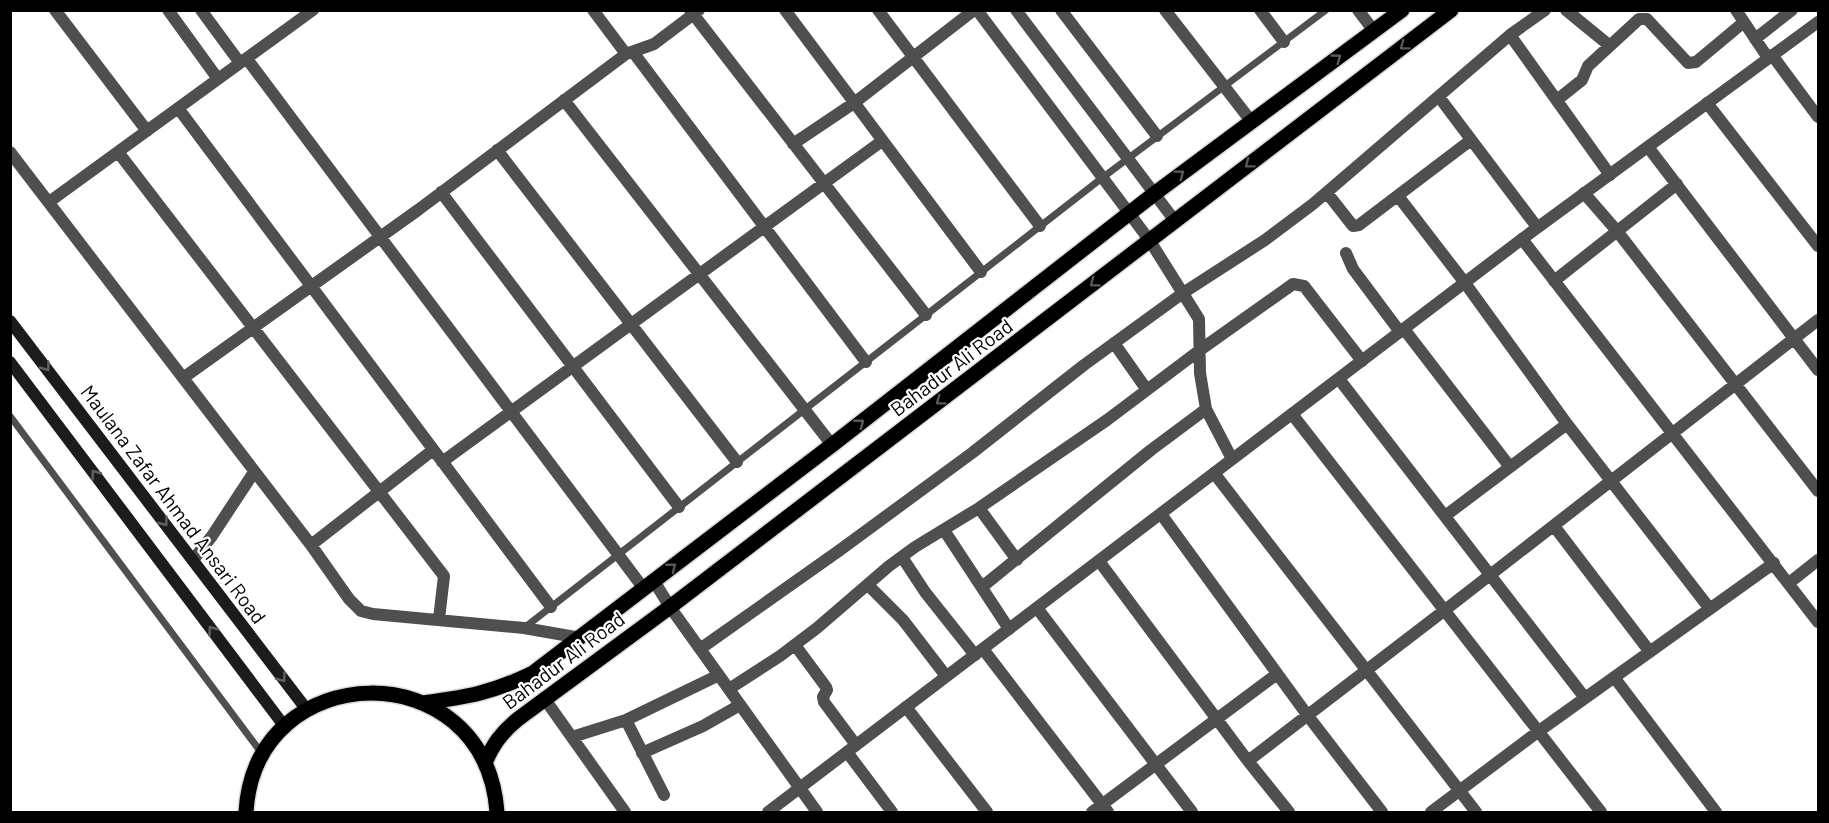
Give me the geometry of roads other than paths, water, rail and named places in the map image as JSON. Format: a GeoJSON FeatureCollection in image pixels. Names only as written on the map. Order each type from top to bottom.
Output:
{"type":"FeatureCollection","features":[{"type":"Feature","properties":{"kind":"main road","name":"Bahadur Ali Road"},"geometry":{"type":"LineString","coordinates":[[423,703],[470,697],[509,685],[532,673],[832,445],[1128,213],[1402,10]]}},
{"type":"Feature","properties":{"kind":"main road","name":"Bahadur Ali Road"},"geometry":{"type":"LineString","coordinates":[[485,763],[493,745],[504,731],[544,698],[670,607],[1451,10]]}},
{"type":"Feature","properties":{"kind":"main road","name":"Maulana Zafar Ahmad Ansari Road"},"geometry":{"type":"LineString","coordinates":[[10,321],[307,710]]}},
{"type":"Feature","properties":{"kind":"main road"},"geometry":{"type":"LineString","coordinates":[[10,362],[285,727]]}},
{"type":"Feature","properties":{"kind":"main road"},"geometry":{"type":"LineString","coordinates":[[246,813],[250,786],[263,755],[285,727],[307,710],[338,697],[364,693],[390,693],[423,703],[439,711],[459,728],[477,748],[485,763],[496,795],[498,813]]}},
{"type":"Feature","properties":{"kind":"street"},"geometry":{"type":"LineString","coordinates":[[55,10],[147,131]]}},
{"type":"Feature","properties":{"kind":"street"},"geometry":{"type":"LineString","coordinates":[[168,10],[218,79]]}},
{"type":"Feature","properties":{"kind":"street"},"geometry":{"type":"LineString","coordinates":[[201,10],[380,237],[618,555],[670,607],[817,813]]}},
{"type":"Feature","properties":{"kind":"street"},"geometry":{"type":"LineString","coordinates":[[592,10],[629,53],[765,227],[866,362]]}},
{"type":"Feature","properties":{"kind":"street"},"geometry":{"type":"LineString","coordinates":[[785,10],[981,272]]}},
{"type":"Feature","properties":{"kind":"street"},"geometry":{"type":"LineString","coordinates":[[878,10],[1040,226]]}},
{"type":"Feature","properties":{"kind":"street"},"geometry":{"type":"LineString","coordinates":[[794,144],[854,103],[976,10],[1149,241],[1199,319],[1200,373],[1206,409],[1232,459]]}},
{"type":"Feature","properties":{"kind":"street"},"geometry":{"type":"LineString","coordinates":[[1016,10],[1175,221]]}},
{"type":"Feature","properties":{"kind":"street"},"geometry":{"type":"LineString","coordinates":[[1061,10],[1156,136]]}},
{"type":"Feature","properties":{"kind":"street"},"geometry":{"type":"LineString","coordinates":[[1166,10],[1251,121]]}},
{"type":"Feature","properties":{"kind":"street"},"geometry":{"type":"LineString","coordinates":[[1260,10],[1284,42]]}},
{"type":"Feature","properties":{"kind":"street"},"geometry":{"type":"LineString","coordinates":[[1358,10],[1374,31]]}},
{"type":"Feature","properties":{"kind":"street"},"geometry":{"type":"LineString","coordinates":[[700,649],[859,536],[1114,343],[1266,240],[1327,193],[1510,35],[1545,10]]}},
{"type":"Feature","properties":{"kind":"street"},"geometry":{"type":"LineString","coordinates":[[1566,10],[1610,46]]}},
{"type":"Feature","properties":{"kind":"street"},"geometry":{"type":"LineString","coordinates":[[1736,10],[1755,39],[1818,117]]}},
{"type":"Feature","properties":{"kind":"street"},"geometry":{"type":"LineString","coordinates":[[1755,39],[1792,10]]}},
{"type":"Feature","properties":{"kind":"street"},"geometry":{"type":"LineString","coordinates":[[49,202],[312,11]]}},
{"type":"Feature","properties":{"kind":"street"},"geometry":{"type":"LineString","coordinates":[[183,378],[380,237],[629,53],[654,44],[694,12],[926,315]]}},
{"type":"Feature","properties":{"kind":"street"},"geometry":{"type":"LineString","coordinates":[[1557,100],[1582,80],[1588,66],[1639,19],[1647,19],[1688,63],[1696,62],[1743,22]]}},
{"type":"Feature","properties":{"kind":"street"},"geometry":{"type":"LineString","coordinates":[[768,813],[1522,239],[1818,22]]}},
{"type":"Feature","properties":{"kind":"street"},"geometry":{"type":"LineString","coordinates":[[1510,35],[1610,175]]}},
{"type":"Feature","properties":{"kind":"street"},"geometry":{"type":"LineString","coordinates":[[1438,97],[1538,227]]}},
{"type":"Feature","properties":{"kind":"street"},"geometry":{"type":"LineString","coordinates":[[564,100],[832,445]]}},
{"type":"Feature","properties":{"kind":"street"},"geometry":{"type":"LineString","coordinates":[[1707,103],[1818,246]]}},
{"type":"Feature","properties":{"kind":"street"},"geometry":{"type":"LineString","coordinates":[[178,108],[551,607]]}},
{"type":"Feature","properties":{"kind":"street"},"geometry":{"type":"LineString","coordinates":[[1327,193],[1353,226],[1356,226],[1471,140]]}},
{"type":"Feature","properties":{"kind":"street"},"geometry":{"type":"LineString","coordinates":[[442,462],[882,141]]}},
{"type":"Feature","properties":{"kind":"street"},"geometry":{"type":"LineString","coordinates":[[1648,147],[1818,370]]}},
{"type":"Feature","properties":{"kind":"street"},"geometry":{"type":"LineString","coordinates":[[497,150],[736,462]]}},
{"type":"Feature","properties":{"kind":"street"},"geometry":{"type":"LineString","coordinates":[[10,152],[349,599],[361,611],[524,628],[580,638]]}},
{"type":"Feature","properties":{"kind":"street"},"geometry":{"type":"LineString","coordinates":[[118,152],[444,576],[439,619]]}},
{"type":"Feature","properties":{"kind":"street"},"geometry":{"type":"LineString","coordinates":[[1554,281],[1677,184]]}},
{"type":"Feature","properties":{"kind":"street"},"geometry":{"type":"LineString","coordinates":[[441,192],[679,507]]}},
{"type":"Feature","properties":{"kind":"street"},"geometry":{"type":"LineString","coordinates":[[1584,193],[1617,231],[1818,491]]}},
{"type":"Feature","properties":{"kind":"street"},"geometry":{"type":"LineString","coordinates":[[1398,196],[1465,283],[1567,424],[1710,609]]}},
{"type":"Feature","properties":{"kind":"street"},"geometry":{"type":"LineString","coordinates":[[1522,239],[1818,622]]}},
{"type":"Feature","properties":{"kind":"street"},"geometry":{"type":"LineString","coordinates":[[1346,253],[1353,269],[1510,467]]}},
{"type":"Feature","properties":{"kind":"street"},"geometry":{"type":"LineString","coordinates":[[729,689],[795,645],[902,556],[979,508],[1107,420],[1293,284],[1304,286],[1362,361]]}},
{"type":"Feature","properties":{"kind":"street"},"geometry":{"type":"LineString","coordinates":[[1248,761],[1818,320]]}},
{"type":"Feature","properties":{"kind":"street"},"geometry":{"type":"LineString","coordinates":[[1114,343],[1147,390]]}},
{"type":"Feature","properties":{"kind":"street"},"geometry":{"type":"LineString","coordinates":[[1339,379],[1584,698]]}},
{"type":"Feature","properties":{"kind":"street"},"geometry":{"type":"LineString","coordinates":[[982,587],[1151,450],[1206,409]]}},
{"type":"Feature","properties":{"kind":"street"},"geometry":{"type":"LineString","coordinates":[[1292,414],[1539,730],[1601,813]]}},
{"type":"Feature","properties":{"kind":"street"},"geometry":{"type":"LineString","coordinates":[[1445,516],[1567,424]]}},
{"type":"Feature","properties":{"kind":"street"},"geometry":{"type":"LineString","coordinates":[[310,545],[433,450]]}},
{"type":"Feature","properties":{"kind":"street"},"geometry":{"type":"LineString","coordinates":[[193,560],[212,537],[254,472]]}},
{"type":"Feature","properties":{"kind":"street"},"geometry":{"type":"LineString","coordinates":[[1214,473],[1476,813]]}},
{"type":"Feature","properties":{"kind":"street"},"geometry":{"type":"LineString","coordinates":[[979,508],[1017,560]]}},
{"type":"Feature","properties":{"kind":"street"},"geometry":{"type":"LineString","coordinates":[[1161,514],[1308,716],[1382,813]]}},
{"type":"Feature","properties":{"kind":"street"},"geometry":{"type":"LineString","coordinates":[[1554,526],[1650,652]]}},
{"type":"Feature","properties":{"kind":"street"},"geometry":{"type":"LineString","coordinates":[[944,530],[1009,629]]}},
{"type":"Feature","properties":{"kind":"street"},"geometry":{"type":"LineString","coordinates":[[902,556],[925,592],[979,652],[1101,810],[1277,674]]}},
{"type":"Feature","properties":{"kind":"street"},"geometry":{"type":"LineString","coordinates":[[1789,583],[1818,560]]}},
{"type":"Feature","properties":{"kind":"street"},"geometry":{"type":"LineString","coordinates":[[1099,561],[1289,813]]}},
{"type":"Feature","properties":{"kind":"street"},"geometry":{"type":"LineString","coordinates":[[1431,813],[1539,730],[1774,563]]}},
{"type":"Feature","properties":{"kind":"street"},"geometry":{"type":"LineString","coordinates":[[868,585],[903,620],[946,676]]}},
{"type":"Feature","properties":{"kind":"street"},"geometry":{"type":"LineString","coordinates":[[1037,608],[1192,813]]}},
{"type":"Feature","properties":{"kind":"street"},"geometry":{"type":"LineString","coordinates":[[795,645],[826,687],[824,702],[892,813]]}},
{"type":"Feature","properties":{"kind":"street"},"geometry":{"type":"LineString","coordinates":[[572,737],[626,720],[719,675]]}},
{"type":"Feature","properties":{"kind":"street"},"geometry":{"type":"LineString","coordinates":[[1614,677],[1716,813]]}},
{"type":"Feature","properties":{"kind":"street"},"geometry":{"type":"LineString","coordinates":[[544,698],[625,813]]}},
{"type":"Feature","properties":{"kind":"street"},"geometry":{"type":"LineString","coordinates":[[642,753],[703,726],[740,705]]}},
{"type":"Feature","properties":{"kind":"street"},"geometry":{"type":"LineString","coordinates":[[906,707],[987,813]]}},
{"type":"Feature","properties":{"kind":"street"},"geometry":{"type":"LineString","coordinates":[[626,720],[664,795]]}},
{"type":"Feature","properties":{"kind":"lane"},"geometry":{"type":"LineString","coordinates":[[524,628],[1156,136],[1326,10]]}},
{"type":"Feature","properties":{"kind":"lane"},"geometry":{"type":"LineString","coordinates":[[10,416],[263,755]]}}]}
